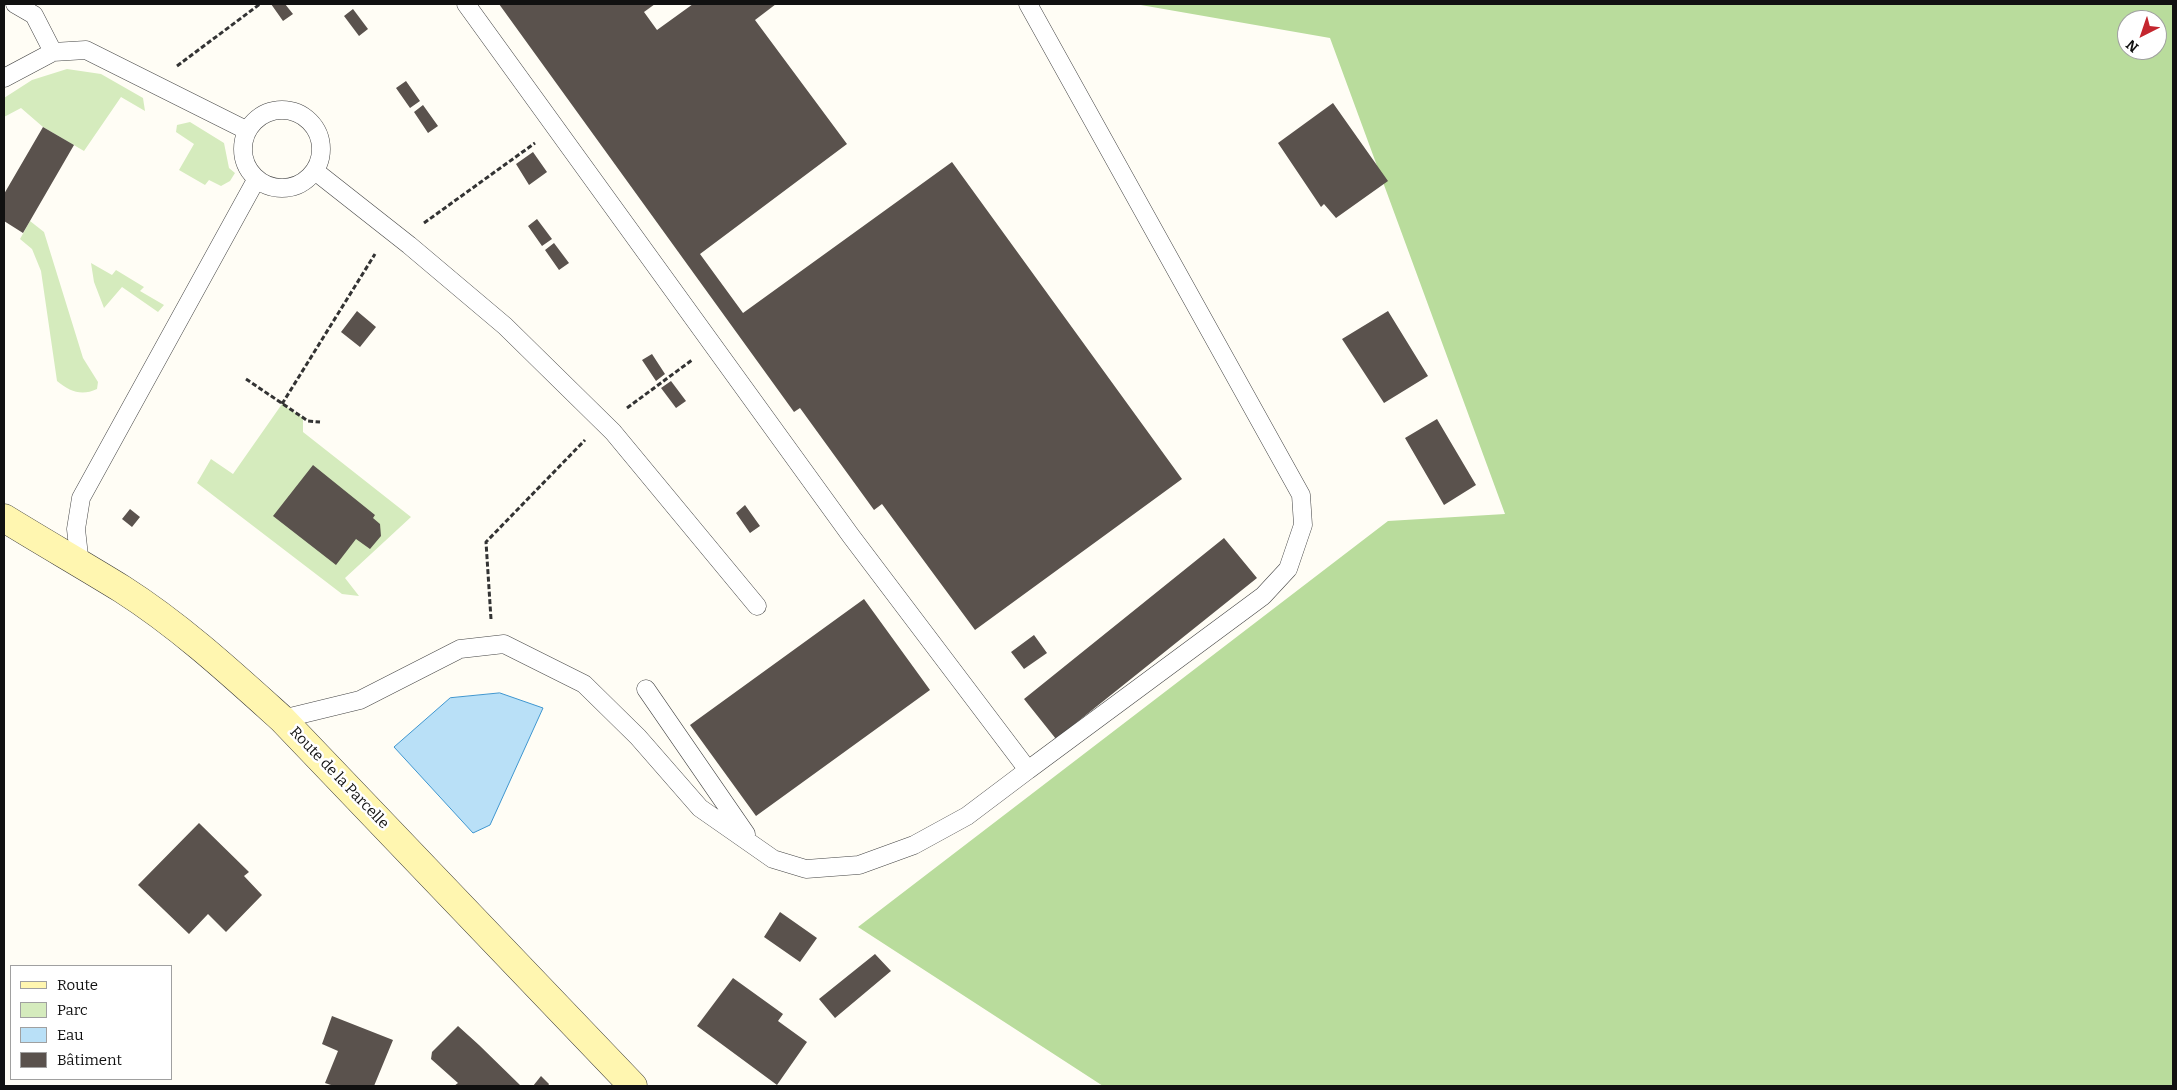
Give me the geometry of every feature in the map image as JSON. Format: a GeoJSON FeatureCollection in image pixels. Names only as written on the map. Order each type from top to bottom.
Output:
{"type":"FeatureCollection","features":[{"type":"Feature","properties":{"kind":"main road","name":"Route de la Parcelle"},"geometry":{"type":"LineString","coordinates":[[4,518],[122,590],[177,629],[232,674],[282,719],[633,1086]]}},
{"type":"Feature","properties":{"kind":"lane"},"geometry":{"type":"LineString","coordinates":[[15,4],[34,15],[53,52]]}},
{"type":"Feature","properties":{"kind":"lane"},"geometry":{"type":"LineString","coordinates":[[466,4],[850,536],[1028,770]]}},
{"type":"Feature","properties":{"kind":"lane"},"geometry":{"type":"LineString","coordinates":[[282,719],[360,700],[460,649],[504,644],[584,684],[638,737],[700,808],[773,859],[806,869],[859,864],[914,845],[967,816],[1263,596],[1288,569],[1303,525],[1301,495],[1028,4]]}},
{"type":"Feature","properties":{"kind":"lane"},"geometry":{"type":"LineString","coordinates":[[4,78],[53,52],[86,50],[246,130]]}},
{"type":"Feature","properties":{"kind":"lane"},"geometry":{"type":"LineString","coordinates":[[277,110],[302,115],[318,134],[321,146],[320,159],[315,170],[306,181],[294,187],[281,189],[268,187],[256,180],[247,170],[242,157],[242,144],[246,130],[254,120],[265,113],[277,110]]}},
{"type":"Feature","properties":{"kind":"lane"},"geometry":{"type":"LineString","coordinates":[[315,170],[409,245],[505,326],[606,425],[757,606]]}},
{"type":"Feature","properties":{"kind":"lane"},"geometry":{"type":"LineString","coordinates":[[80,566],[76,529],[81,498],[256,180]]}},
{"type":"Feature","properties":{"kind":"lane"},"geometry":{"type":"LineString","coordinates":[[646,689],[754,845]]}},
{"type":"Feature","properties":{"kind":"path"},"geometry":{"type":"LineString","coordinates":[[154,83],[260,4]]}},
{"type":"Feature","properties":{"kind":"path"},"geometry":{"type":"LineString","coordinates":[[493,645],[486,542],[591,433],[606,425],[618,414],[712,345]]}},
{"type":"Feature","properties":{"kind":"path"},"geometry":{"type":"LineString","coordinates":[[246,379],[308,421],[320,422]]}},
{"type":"Feature","properties":{"kind":"green space"},"geometry":{"type":"Polygon","coordinates":[[[1135,4],[2173,4],[2173,1086],[1103,1086],[858,927],[1388,521],[1505,514],[1330,38],[1135,4]]]}},
{"type":"Feature","properties":{"kind":"green space"},"geometry":{"type":"Polygon","coordinates":[[[67,69],[101,74],[143,98],[145,111],[121,97],[84,151],[43,127],[21,108],[4,117],[4,98],[32,80],[67,69]]]}},
{"type":"Feature","properties":{"kind":"green space"},"geometry":{"type":"Polygon","coordinates":[[[190,122],[224,143],[229,168],[235,173],[230,181],[221,186],[209,180],[205,185],[179,170],[194,144],[176,132],[177,125],[190,122]]]}},
{"type":"Feature","properties":{"kind":"green space"},"geometry":{"type":"Polygon","coordinates":[[[30,221],[44,232],[83,358],[98,382],[97,389],[92,391],[76,392],[57,381],[41,271],[32,249],[20,239],[30,221]]]}},
{"type":"Feature","properties":{"kind":"green space"},"geometry":{"type":"Polygon","coordinates":[[[91,263],[112,275],[116,270],[144,287],[140,291],[164,305],[158,312],[122,287],[104,308],[94,282],[91,263]]]}},
{"type":"Feature","properties":{"kind":"green space"},"geometry":{"type":"Polygon","coordinates":[[[282,404],[303,418],[303,432],[411,517],[345,578],[359,596],[342,594],[197,483],[211,459],[233,474],[282,404]]]}},
{"type":"Feature","properties":{"kind":"water"},"geometry":{"type":"Polygon","coordinates":[[[500,693],[543,708],[490,825],[473,833],[394,747],[450,698],[500,693]]]}},
{"type":"Feature","properties":{"kind":"building"},"geometry":{"type":"Polygon","coordinates":[[[271,4],[285,4],[293,14],[283,21],[271,4]]]}},
{"type":"Feature","properties":{"kind":"building"},"geometry":{"type":"Polygon","coordinates":[[[499,4],[655,4],[644,12],[657,30],[693,4],[776,4],[755,20],[847,144],[700,254],[743,313],[952,162],[1182,479],[975,630],[882,504],[874,510],[800,408],[794,412],[499,4]]]}},
{"type":"Feature","properties":{"kind":"building"},"geometry":{"type":"Polygon","coordinates":[[[353,9],[368,29],[359,36],[344,16],[353,9]]]}},
{"type":"Feature","properties":{"kind":"building"},"geometry":{"type":"Polygon","coordinates":[[[406,81],[420,101],[410,108],[396,88],[406,81]]]}},
{"type":"Feature","properties":{"kind":"building"},"geometry":{"type":"Polygon","coordinates":[[[1333,103],[1388,181],[1336,218],[1324,204],[1321,207],[1278,143],[1333,103]]]}},
{"type":"Feature","properties":{"kind":"building"},"geometry":{"type":"Polygon","coordinates":[[[423,105],[438,126],[428,133],[414,112],[423,105]]]}},
{"type":"Feature","properties":{"kind":"building"},"geometry":{"type":"Polygon","coordinates":[[[43,127],[74,145],[23,233],[4,221],[4,194],[43,127]]]}},
{"type":"Feature","properties":{"kind":"building"},"geometry":{"type":"Polygon","coordinates":[[[533,152],[547,172],[529,185],[516,164],[533,152]]]}},
{"type":"Feature","properties":{"kind":"building"},"geometry":{"type":"Polygon","coordinates":[[[537,219],[552,239],[542,246],[528,226],[537,219]]]}},
{"type":"Feature","properties":{"kind":"building"},"geometry":{"type":"Polygon","coordinates":[[[554,243],[569,263],[559,270],[545,250],[554,243]]]}},
{"type":"Feature","properties":{"kind":"building"},"geometry":{"type":"Polygon","coordinates":[[[357,311],[376,327],[360,347],[341,332],[357,311]]]}},
{"type":"Feature","properties":{"kind":"building"},"geometry":{"type":"Polygon","coordinates":[[[1388,311],[1428,376],[1384,403],[1342,339],[1388,311]]]}},
{"type":"Feature","properties":{"kind":"building"},"geometry":{"type":"Polygon","coordinates":[[[652,354],[665,374],[656,381],[642,360],[652,354]]]}},
{"type":"Feature","properties":{"kind":"building"},"geometry":{"type":"Polygon","coordinates":[[[671,381],[686,401],[676,408],[661,388],[671,381]]]}},
{"type":"Feature","properties":{"kind":"building"},"geometry":{"type":"Polygon","coordinates":[[[1437,419],[1476,485],[1444,505],[1405,438],[1437,419]]]}},
{"type":"Feature","properties":{"kind":"building"},"geometry":{"type":"Polygon","coordinates":[[[313,465],[375,515],[373,518],[380,524],[381,536],[370,549],[356,539],[336,565],[273,516],[313,465]]]}},
{"type":"Feature","properties":{"kind":"building"},"geometry":{"type":"Polygon","coordinates":[[[745,505],[760,526],[750,533],[736,513],[745,505]]]}},
{"type":"Feature","properties":{"kind":"building"},"geometry":{"type":"Polygon","coordinates":[[[130,509],[140,517],[132,527],[122,519],[130,509]]]}},
{"type":"Feature","properties":{"kind":"building"},"geometry":{"type":"Polygon","coordinates":[[[1224,538],[1257,578],[1056,739],[1024,699],[1224,538]]]}},
{"type":"Feature","properties":{"kind":"building"},"geometry":{"type":"Polygon","coordinates":[[[864,599],[930,690],[756,816],[690,725],[864,599]]]}},
{"type":"Feature","properties":{"kind":"building"},"geometry":{"type":"Polygon","coordinates":[[[1034,635],[1047,653],[1024,669],[1011,652],[1034,635]]]}},
{"type":"Feature","properties":{"kind":"building"},"geometry":{"type":"Polygon","coordinates":[[[199,823],[249,872],[244,876],[262,895],[226,932],[208,914],[189,934],[138,885],[199,823]]]}},
{"type":"Feature","properties":{"kind":"building"},"geometry":{"type":"Polygon","coordinates":[[[780,912],[817,938],[800,962],[764,937],[780,912]]]}},
{"type":"Feature","properties":{"kind":"building"},"geometry":{"type":"Polygon","coordinates":[[[875,954],[891,971],[835,1018],[819,999],[875,954]]]}},
{"type":"Feature","properties":{"kind":"building"},"geometry":{"type":"Polygon","coordinates":[[[733,978],[783,1014],[778,1021],[807,1042],[777,1085],[697,1026],[733,978]]]}},
{"type":"Feature","properties":{"kind":"building"},"geometry":{"type":"Polygon","coordinates":[[[332,1016],[393,1040],[374,1086],[334,1086],[325,1083],[338,1051],[322,1044],[332,1016]]]}},
{"type":"Feature","properties":{"kind":"building"},"geometry":{"type":"Polygon","coordinates":[[[458,1026],[521,1086],[454,1086],[458,1083],[431,1059],[432,1052],[458,1026]]]}},
{"type":"Feature","properties":{"kind":"building"},"geometry":{"type":"Polygon","coordinates":[[[541,1076],[549,1084],[548,1086],[533,1086],[541,1076]]]}}]}
